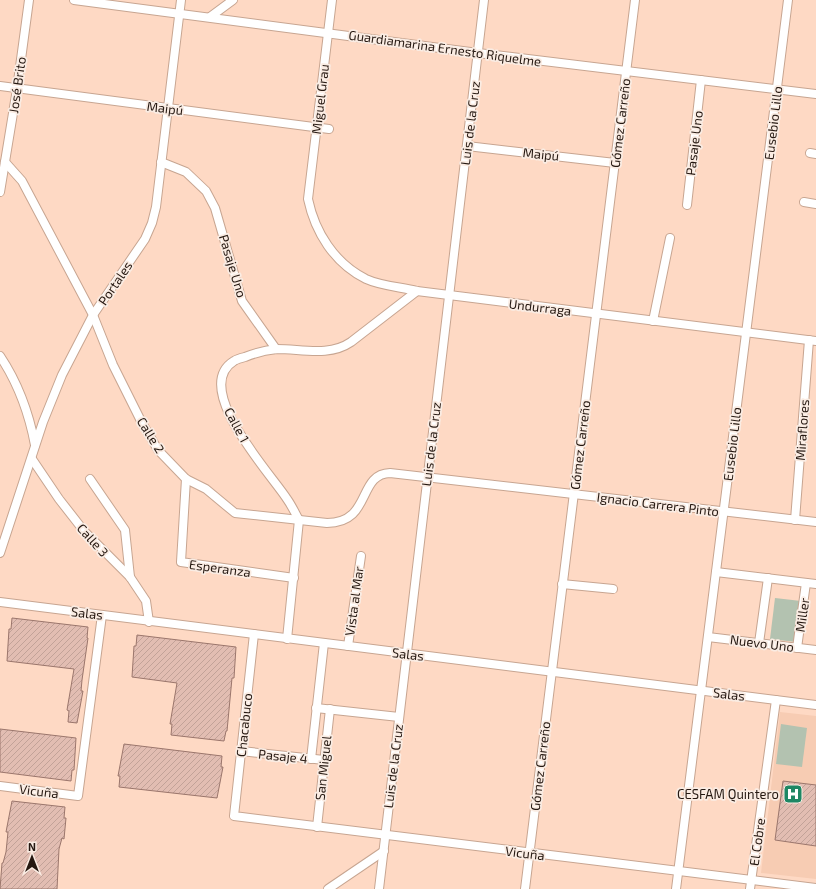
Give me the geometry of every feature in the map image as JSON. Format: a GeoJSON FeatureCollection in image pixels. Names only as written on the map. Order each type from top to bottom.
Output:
{"type":"FeatureCollection","features":[{"type":"Feature","properties":{"kind":"street","name":"José Brito"},"geometry":{"type":"LineString","coordinates":[[0,192],[18,88],[28,0]]}},
{"type":"Feature","properties":{"kind":"street","name":"Guardiamarina Ernesto Riquelme"},"geometry":{"type":"LineString","coordinates":[[74,0],[328,32],[478,53],[816,94]]}},
{"type":"Feature","properties":{"kind":"street","name":"Portales"},"geometry":{"type":"LineString","coordinates":[[0,553],[14,506],[62,375],[93,315],[149,231],[156,207],[181,0]]}},
{"type":"Feature","properties":{"kind":"street"},"geometry":{"type":"LineString","coordinates":[[210,18],[233,0]]}},
{"type":"Feature","properties":{"kind":"street","name":"Miguel Grau"},"geometry":{"type":"LineString","coordinates":[[308,199],[332,0]]}},
{"type":"Feature","properties":{"kind":"street","name":"Luis de la Cruz"},"geometry":{"type":"LineString","coordinates":[[379,889],[484,0]]}},
{"type":"Feature","properties":{"kind":"street","name":"Gómez Carreño"},"geometry":{"type":"LineString","coordinates":[[525,889],[635,0]]}},
{"type":"Feature","properties":{"kind":"street","name":"Eusebio Lillo"},"geometry":{"type":"LineString","coordinates":[[676,889],[788,0]]}},
{"type":"Feature","properties":{"kind":"street","name":"Pasaje Uno"},"geometry":{"type":"LineString","coordinates":[[687,205],[701,80]]}},
{"type":"Feature","properties":{"kind":"street","name":"Maipú"},"geometry":{"type":"LineString","coordinates":[[0,86],[329,129]]}},
{"type":"Feature","properties":{"kind":"street","name":"Maipú"},"geometry":{"type":"LineString","coordinates":[[467,146],[615,163]]}},
{"type":"Feature","properties":{"kind":"street","name":"Calle 2"},"geometry":{"type":"LineString","coordinates":[[5,162],[22,181],[93,315],[113,365],[141,421],[158,450],[186,479],[206,489],[235,513],[332,523],[348,518],[359,507],[372,480],[380,474],[390,473],[428,478]]}},
{"type":"Feature","properties":{"kind":"street","name":"Pasaje Uno"},"geometry":{"type":"LineString","coordinates":[[161,162],[186,172],[206,191],[215,208],[242,301],[276,349]]}},
{"type":"Feature","properties":{"kind":"street","name":"Undurraga"},"geometry":{"type":"LineString","coordinates":[[308,199],[318,229],[328,247],[342,262],[368,279],[417,291],[449,296],[812,340]]}},
{"type":"Feature","properties":{"kind":"street"},"geometry":{"type":"LineString","coordinates":[[804,202],[816,204]]}},
{"type":"Feature","properties":{"kind":"street"},"geometry":{"type":"LineString","coordinates":[[653,320],[670,238]]}},
{"type":"Feature","properties":{"kind":"street"},"geometry":{"type":"LineString","coordinates":[[276,349],[328,351],[342,348],[417,291]]}},
{"type":"Feature","properties":{"kind":"street","name":"Miraflores"},"geometry":{"type":"LineString","coordinates":[[795,520],[812,340]]}},
{"type":"Feature","properties":{"kind":"street","name":"Calle 1"},"geometry":{"type":"LineString","coordinates":[[276,349],[255,353],[233,361],[223,376],[222,389],[235,425],[258,462],[287,499],[299,520]]}},
{"type":"Feature","properties":{"kind":"street"},"geometry":{"type":"LineString","coordinates":[[0,356],[13,378],[25,404],[36,446]]}},
{"type":"Feature","properties":{"kind":"street","name":"Calle 3"},"geometry":{"type":"LineString","coordinates":[[32,459],[59,499],[84,531],[130,577],[146,601],[149,622]]}},
{"type":"Feature","properties":{"kind":"street","name":"Ignacio Carrera Pinto"},"geometry":{"type":"LineString","coordinates":[[428,478],[816,522]]}},
{"type":"Feature","properties":{"kind":"street"},"geometry":{"type":"LineString","coordinates":[[90,479],[125,530],[130,577]]}},
{"type":"Feature","properties":{"kind":"street","name":"Esperanza"},"geometry":{"type":"LineString","coordinates":[[186,479],[181,562],[294,578]]}},
{"type":"Feature","properties":{"kind":"street"},"geometry":{"type":"LineString","coordinates":[[288,638],[299,520]]}},
{"type":"Feature","properties":{"kind":"street","name":"Vista al Mar"},"geometry":{"type":"LineString","coordinates":[[348,646],[361,556]]}},
{"type":"Feature","properties":{"kind":"street"},"geometry":{"type":"LineString","coordinates":[[716,572],[816,584]]}},
{"type":"Feature","properties":{"kind":"street"},"geometry":{"type":"LineString","coordinates":[[759,643],[768,578]]}},
{"type":"Feature","properties":{"kind":"street","name":"Miller"},"geometry":{"type":"LineString","coordinates":[[797,648],[806,583]]}},
{"type":"Feature","properties":{"kind":"street"},"geometry":{"type":"LineString","coordinates":[[562,584],[613,589]]}},
{"type":"Feature","properties":{"kind":"street","name":"Salas"},"geometry":{"type":"LineString","coordinates":[[0,602],[816,705]]}},
{"type":"Feature","properties":{"kind":"street","name":"Vicuña"},"geometry":{"type":"LineString","coordinates":[[0,786],[78,796],[102,615]]}},
{"type":"Feature","properties":{"kind":"street","name":"Chacabuco"},"geometry":{"type":"LineString","coordinates":[[234,816],[254,634]]}},
{"type":"Feature","properties":{"kind":"street","name":"Nuevo Uno"},"geometry":{"type":"LineString","coordinates":[[708,637],[816,650]]}},
{"type":"Feature","properties":{"kind":"street","name":"San Miguel"},"geometry":{"type":"LineString","coordinates":[[311,759],[324,643]]}},
{"type":"Feature","properties":{"kind":"street","name":"El Cobre"},"geometry":{"type":"LineString","coordinates":[[751,885],[776,700]]}},
{"type":"Feature","properties":{"kind":"street"},"geometry":{"type":"LineString","coordinates":[[316,708],[399,717]]}},
{"type":"Feature","properties":{"kind":"street","name":"San Miguel"},"geometry":{"type":"LineString","coordinates":[[317,827],[330,709]]}},
{"type":"Feature","properties":{"kind":"street","name":"Pasaje 4"},"geometry":{"type":"LineString","coordinates":[[241,751],[324,760]]}},
{"type":"Feature","properties":{"kind":"street","name":"Vicuña"},"geometry":{"type":"LineString","coordinates":[[234,816],[678,872],[751,885],[816,888]]}},
{"type":"Feature","properties":{"kind":"street"},"geometry":{"type":"LineString","coordinates":[[328,889],[384,850]]}},
{"type":"Feature","properties":{"kind":"shaded area","name":"CESFAM Quintero"},"geometry":{"type":"Polygon","coordinates":[[[780,712],[816,716],[816,879],[761,873],[780,712]]]}},
{"type":"Feature","properties":{"kind":"green space"},"geometry":{"type":"Polygon","coordinates":[[[775,598],[801,601],[796,642],[770,639],[775,598]]]}},
{"type":"Feature","properties":{"kind":"green space"},"geometry":{"type":"Polygon","coordinates":[[[781,724],[807,728],[802,767],[776,764],[781,724]]]}},
{"type":"Feature","properties":{"kind":"building"},"geometry":{"type":"Polygon","coordinates":[[[12,618],[88,627],[81,691],[83,691],[77,723],[68,722],[69,711],[67,710],[74,669],[7,661],[9,629],[11,629],[12,618]]]}},
{"type":"Feature","properties":{"kind":"building"},"geometry":{"type":"Polygon","coordinates":[[[137,635],[236,647],[234,678],[232,678],[227,731],[224,741],[171,735],[172,724],[170,724],[177,683],[132,677],[134,646],[136,646],[137,635]]]}},
{"type":"Feature","properties":{"kind":"building"},"geometry":{"type":"Polygon","coordinates":[[[0,729],[76,738],[74,770],[72,770],[71,781],[0,772],[0,729]]]}},
{"type":"Feature","properties":{"kind":"building"},"geometry":{"type":"Polygon","coordinates":[[[124,744],[222,756],[221,767],[223,767],[217,798],[119,787],[120,776],[118,776],[124,744]]]}},
{"type":"Feature","properties":{"kind":"building"},"geometry":{"type":"Polygon","coordinates":[[[783,781],[816,785],[816,846],[775,840],[783,781]]]}},
{"type":"Feature","properties":{"kind":"building"},"geometry":{"type":"Polygon","coordinates":[[[12,801],[65,807],[64,818],[66,818],[64,839],[62,838],[59,849],[57,889],[0,889],[2,863],[6,852],[8,832],[6,832],[12,801]]]}},
{"type":"Feature","properties":{"kind":"place","name":"CESFAM Quintero"},"geometry":{"type":"Point","coordinates":[793,794]}}]}
